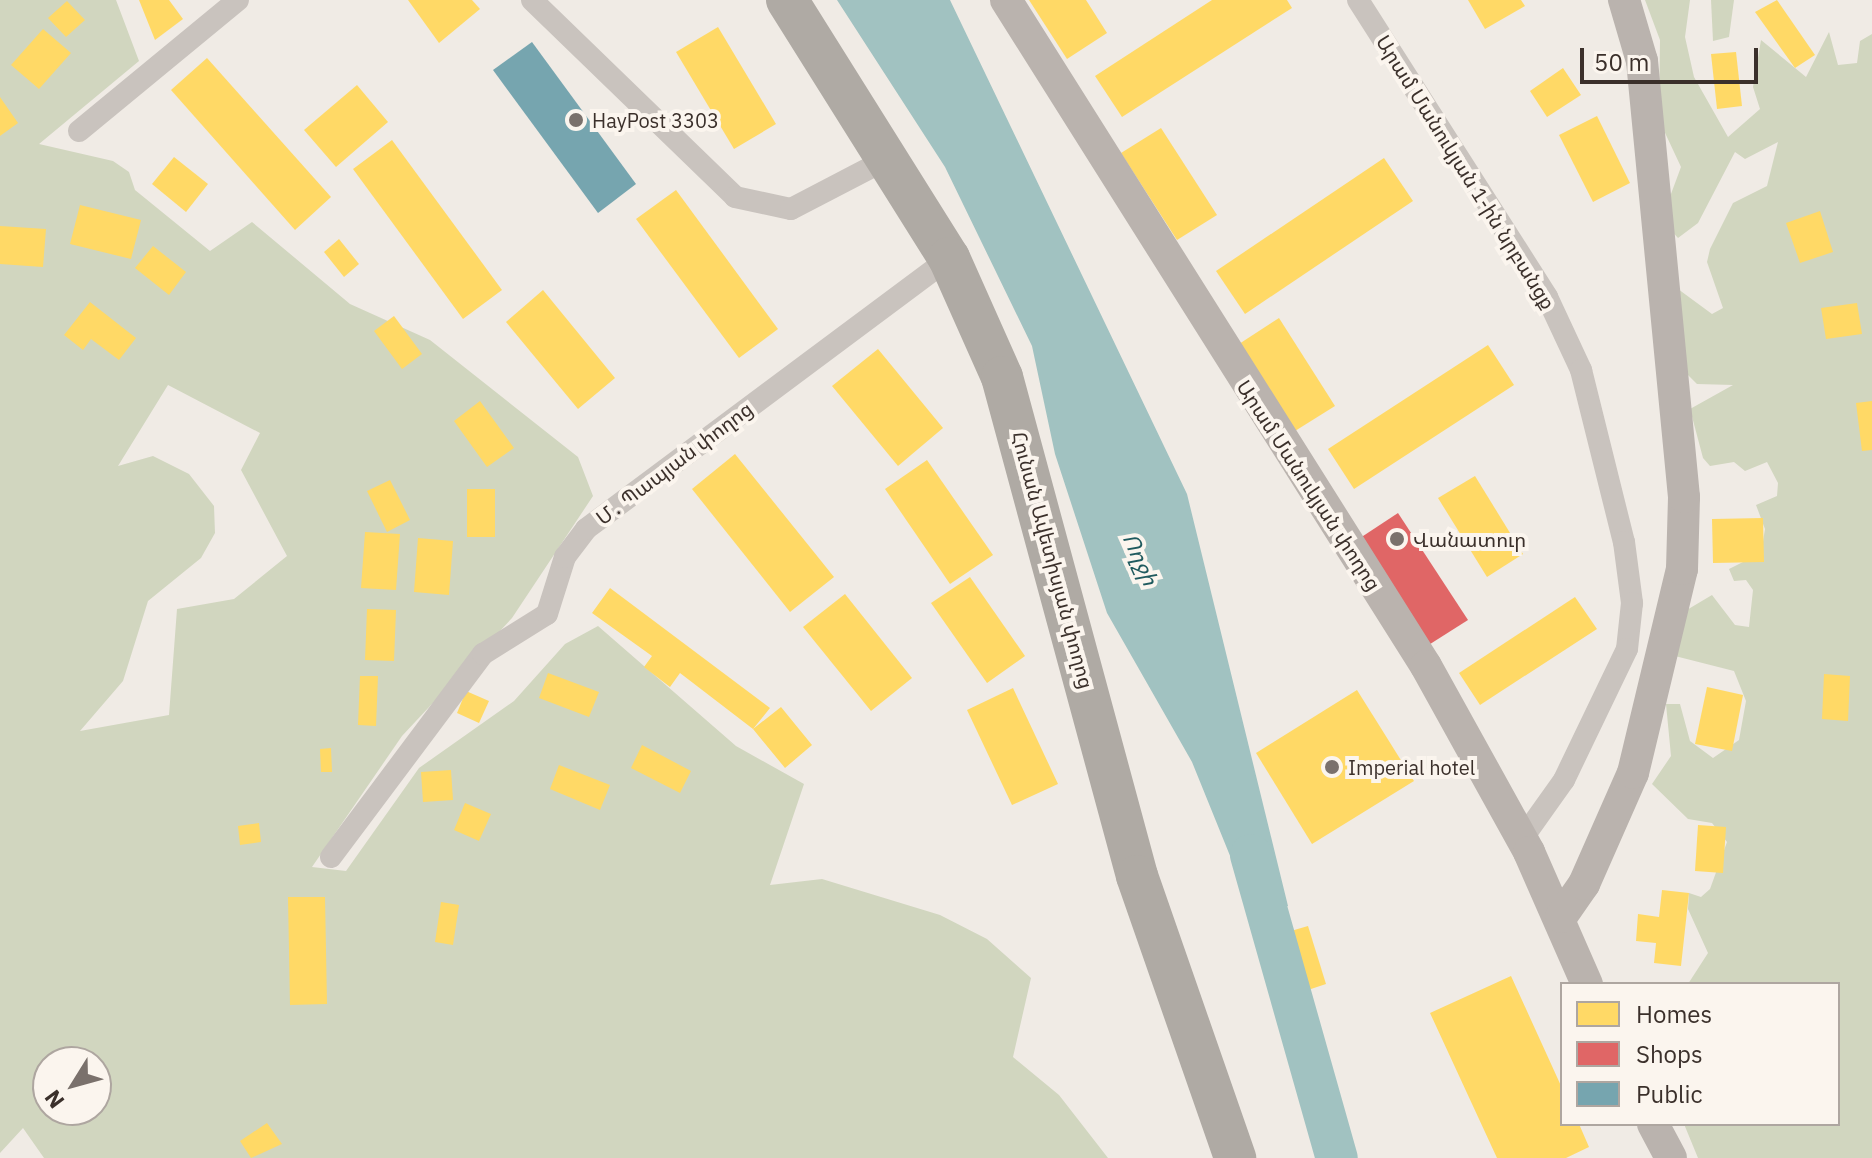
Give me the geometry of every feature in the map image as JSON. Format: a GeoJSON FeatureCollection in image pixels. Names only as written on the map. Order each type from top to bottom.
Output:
{"type":"FeatureCollection","features":[{"type":"Feature","properties":{"kind":"highway","name":"Հունան Ավետիսյան փողոց"},"geometry":{"type":"LineString","coordinates":[[787,0],[949,258],[1002,377],[1137,876],[1235,1158]]}},
{"type":"Feature","properties":{"kind":"street"},"geometry":{"type":"LineString","coordinates":[[79,131],[238,0]]}},
{"type":"Feature","properties":{"kind":"street"},"geometry":{"type":"LineString","coordinates":[[532,0],[735,197],[791,209],[887,159]]}},
{"type":"Feature","properties":{"kind":"street","name":"Արամ Մանուկյան փողոց"},"geometry":{"type":"LineString","coordinates":[[1006,0],[1426,666],[1522,839],[1561,917],[1586,982]]}},
{"type":"Feature","properties":{"kind":"street","name":"Արամ Մանուկյան 1-ին նրբանցք"},"geometry":{"type":"LineString","coordinates":[[1358,0],[1547,297],[1581,370],[1624,542],[1632,603],[1627,649],[1564,780],[1522,839]]}},
{"type":"Feature","properties":{"kind":"street"},"geometry":{"type":"LineString","coordinates":[[1561,917],[1584,884],[1633,773],[1682,569],[1684,497],[1642,61],[1624,0]]}},
{"type":"Feature","properties":{"kind":"street","name":"Մ․ Պապյան փողոց"},"geometry":{"type":"LineString","coordinates":[[331,857],[483,654],[547,614],[565,557],[586,529],[949,258]]}},
{"type":"Feature","properties":{"kind":"street"},"geometry":{"type":"LineString","coordinates":[[1654,1126],[1671,1158]]}},
{"type":"Feature","properties":{"kind":"green space"},"geometry":{"type":"Polygon","coordinates":[[[0,0],[116,0],[139,61],[39,144],[113,161],[129,172],[135,190],[210,251],[252,222],[350,304],[430,340],[578,457],[593,496],[512,618],[402,736],[312,867],[346,871],[419,768],[514,701],[565,644],[598,626],[736,746],[804,784],[770,885],[822,879],[940,915],[987,939],[1031,978],[1013,1057],[1059,1095],[1108,1158],[44,1158],[23,1128],[0,1153],[0,0]],[[168,385],[118,466],[153,456],[189,474],[214,506],[215,533],[201,558],[148,601],[123,681],[80,731],[169,715],[177,609],[234,599],[287,556],[241,470],[260,433],[168,385]]]}},
{"type":"Feature","properties":{"kind":"green space"},"geometry":{"type":"Polygon","coordinates":[[[1645,0],[1690,0],[1685,37],[1694,77],[1728,137],[1760,109],[1753,87],[1761,40],[1806,77],[1829,32],[1838,65],[1857,63],[1860,41],[1872,34],[1872,1158],[1698,1158],[1685,1126],[1840,1126],[1840,982],[1689,982],[1708,953],[1688,909],[1689,893],[1701,897],[1710,889],[1727,842],[1712,823],[1688,819],[1652,784],[1671,756],[1666,704],[1680,704],[1690,741],[1713,758],[1739,740],[1746,701],[1734,671],[1671,655],[1680,614],[1712,595],[1735,625],[1749,627],[1753,590],[1746,580],[1734,581],[1729,569],[1761,553],[1765,529],[1756,505],[1777,496],[1778,483],[1767,462],[1745,471],[1734,462],[1710,466],[1703,458],[1690,409],[1733,385],[1697,384],[1687,374],[1678,289],[1712,314],[1723,308],[1707,262],[1710,249],[1733,203],[1767,186],[1778,142],[1745,159],[1735,152],[1698,223],[1678,238],[1669,228],[1668,202],[1681,167],[1659,120],[1660,40],[1645,0]]]}},
{"type":"Feature","properties":{"kind":"green space"},"geometry":{"type":"Polygon","coordinates":[[[1711,0],[1734,0],[1729,37],[1713,41],[1711,0]]]}},
{"type":"Feature","properties":{"kind":"water"},"geometry":{"type":"Polygon","coordinates":[[[837,0],[950,0],[1187,494],[1288,906],[1254,915],[1192,762],[1107,613],[1055,454],[1032,346],[945,167],[837,0]]]}},
{"type":"Feature","properties":{"kind":"building: Homes"},"geometry":{"type":"Polygon","coordinates":[[[139,0],[169,0],[183,19],[155,40],[139,0]]]}},
{"type":"Feature","properties":{"kind":"building: Homes"},"geometry":{"type":"Polygon","coordinates":[[[408,0],[472,0],[480,9],[439,43],[408,0]]]}},
{"type":"Feature","properties":{"kind":"building: Homes"},"geometry":{"type":"Polygon","coordinates":[[[1029,0],[1086,0],[1107,33],[1067,59],[1029,0]]]}},
{"type":"Feature","properties":{"kind":"building: Homes"},"geometry":{"type":"Polygon","coordinates":[[[1212,0],[1287,0],[1292,8],[1122,117],[1095,76],[1212,0]]]}},
{"type":"Feature","properties":{"kind":"building: Homes"},"geometry":{"type":"Polygon","coordinates":[[[1468,0],[1521,0],[1525,6],[1485,29],[1468,0]]]}},
{"type":"Feature","properties":{"kind":"building: Homes"},"geometry":{"type":"Polygon","coordinates":[[[1777,0],[1815,55],[1795,68],[1755,12],[1777,0]]]}},
{"type":"Feature","properties":{"kind":"building: Homes"},"geometry":{"type":"Polygon","coordinates":[[[67,1],[85,20],[66,37],[48,18],[67,1]]]}},
{"type":"Feature","properties":{"kind":"building: Homes"},"geometry":{"type":"Polygon","coordinates":[[[718,27],[776,124],[734,149],[676,52],[718,27]]]}},
{"type":"Feature","properties":{"kind":"building: Homes"},"geometry":{"type":"Polygon","coordinates":[[[43,29],[71,53],[39,89],[11,65],[43,29]]]}},
{"type":"Feature","properties":{"kind":"building: Homes"},"geometry":{"type":"Polygon","coordinates":[[[1736,52],[1742,106],[1717,109],[1711,54],[1736,52]]]}},
{"type":"Feature","properties":{"kind":"building: Homes"},"geometry":{"type":"Polygon","coordinates":[[[207,58],[331,197],[295,230],[171,90],[207,58]]]}},
{"type":"Feature","properties":{"kind":"building: Homes"},"geometry":{"type":"Polygon","coordinates":[[[1563,68],[1581,95],[1547,117],[1530,91],[1563,68]]]}},
{"type":"Feature","properties":{"kind":"building: Homes"},"geometry":{"type":"Polygon","coordinates":[[[357,85],[388,122],[336,167],[304,130],[357,85]]]}},
{"type":"Feature","properties":{"kind":"building: Homes"},"geometry":{"type":"Polygon","coordinates":[[[0,97],[18,123],[0,136],[0,97]]]}},
{"type":"Feature","properties":{"kind":"building: Homes"},"geometry":{"type":"Polygon","coordinates":[[[1597,116],[1630,183],[1593,202],[1559,135],[1597,116]]]}},
{"type":"Feature","properties":{"kind":"building: Homes"},"geometry":{"type":"Polygon","coordinates":[[[1161,128],[1217,215],[1177,240],[1121,153],[1161,128]]]}},
{"type":"Feature","properties":{"kind":"building: Homes"},"geometry":{"type":"Polygon","coordinates":[[[392,140],[502,290],[463,319],[353,169],[392,140]]]}},
{"type":"Feature","properties":{"kind":"building: Homes"},"geometry":{"type":"Polygon","coordinates":[[[174,157],[208,184],[186,212],[152,184],[174,157]]]}},
{"type":"Feature","properties":{"kind":"building: Homes"},"geometry":{"type":"Polygon","coordinates":[[[1384,158],[1413,201],[1245,314],[1216,271],[1384,158]]]}},
{"type":"Feature","properties":{"kind":"building: Homes"},"geometry":{"type":"Polygon","coordinates":[[[676,190],[778,329],[739,358],[636,219],[676,190]]]}},
{"type":"Feature","properties":{"kind":"building: Homes"},"geometry":{"type":"Polygon","coordinates":[[[80,205],[141,220],[131,259],[70,244],[80,205]]]}},
{"type":"Feature","properties":{"kind":"building: Homes"},"geometry":{"type":"Polygon","coordinates":[[[1820,211],[1833,252],[1800,263],[1786,223],[1820,211]]]}},
{"type":"Feature","properties":{"kind":"building: Homes"},"geometry":{"type":"Polygon","coordinates":[[[0,226],[46,229],[43,267],[0,264],[0,226]]]}},
{"type":"Feature","properties":{"kind":"building: Homes"},"geometry":{"type":"Polygon","coordinates":[[[339,239],[359,264],[344,277],[324,252],[339,239]]]}},
{"type":"Feature","properties":{"kind":"building: Homes"},"geometry":{"type":"Polygon","coordinates":[[[153,246],[186,272],[169,295],[135,268],[153,246]]]}},
{"type":"Feature","properties":{"kind":"building: Homes"},"geometry":{"type":"Polygon","coordinates":[[[543,290],[615,378],[578,409],[506,322],[543,290]]]}},
{"type":"Feature","properties":{"kind":"building: Homes"},"geometry":{"type":"Polygon","coordinates":[[[90,302],[136,338],[119,360],[91,339],[83,350],[64,335],[90,302]]]}},
{"type":"Feature","properties":{"kind":"building: Homes"},"geometry":{"type":"Polygon","coordinates":[[[1857,303],[1862,334],[1826,339],[1821,308],[1857,303]]]}},
{"type":"Feature","properties":{"kind":"building: Homes"},"geometry":{"type":"Polygon","coordinates":[[[394,316],[422,354],[402,369],[374,331],[394,316]]]}},
{"type":"Feature","properties":{"kind":"building: Homes"},"geometry":{"type":"Polygon","coordinates":[[[1279,318],[1335,406],[1295,431],[1239,344],[1279,318]]]}},
{"type":"Feature","properties":{"kind":"building: Homes"},"geometry":{"type":"Polygon","coordinates":[[[1488,345],[1514,385],[1354,489],[1328,449],[1488,345]]]}},
{"type":"Feature","properties":{"kind":"building: Homes"},"geometry":{"type":"Polygon","coordinates":[[[878,349],[943,428],[898,466],[832,386],[878,349]]]}},
{"type":"Feature","properties":{"kind":"building: Homes"},"geometry":{"type":"Polygon","coordinates":[[[480,401],[514,448],[487,467],[454,421],[480,401]]]}},
{"type":"Feature","properties":{"kind":"building: Homes"},"geometry":{"type":"Polygon","coordinates":[[[1872,401],[1872,450],[1862,451],[1856,403],[1872,401]]]}},
{"type":"Feature","properties":{"kind":"building: Homes"},"geometry":{"type":"Polygon","coordinates":[[[735,454],[834,577],[790,612],[692,489],[735,454]]]}},
{"type":"Feature","properties":{"kind":"building: Homes"},"geometry":{"type":"Polygon","coordinates":[[[927,460],[993,555],[950,584],[885,489],[927,460]]]}},
{"type":"Feature","properties":{"kind":"building: Homes"},"geometry":{"type":"Polygon","coordinates":[[[1475,476],[1523,554],[1487,577],[1438,498],[1475,476]]]}},
{"type":"Feature","properties":{"kind":"building: Homes"},"geometry":{"type":"Polygon","coordinates":[[[390,480],[410,520],[387,532],[367,491],[390,480]]]}},
{"type":"Feature","properties":{"kind":"building: Homes"},"geometry":{"type":"Polygon","coordinates":[[[467,489],[495,489],[495,537],[467,537],[467,489]]]}},
{"type":"Feature","properties":{"kind":"building: Homes"},"geometry":{"type":"Polygon","coordinates":[[[1763,518],[1764,562],[1713,563],[1712,519],[1763,518]]]}},
{"type":"Feature","properties":{"kind":"building: Homes"},"geometry":{"type":"Polygon","coordinates":[[[365,532],[400,534],[396,590],[361,588],[365,532]]]}},
{"type":"Feature","properties":{"kind":"building: Homes"},"geometry":{"type":"Polygon","coordinates":[[[418,538],[453,541],[449,595],[414,592],[418,538]]]}},
{"type":"Feature","properties":{"kind":"building: Homes"},"geometry":{"type":"Polygon","coordinates":[[[970,577],[1025,656],[987,683],[931,603],[970,577]]]}},
{"type":"Feature","properties":{"kind":"building: Homes"},"geometry":{"type":"Polygon","coordinates":[[[610,588],[770,708],[753,729],[680,673],[670,687],[644,667],[652,656],[592,613],[610,588]]]}},
{"type":"Feature","properties":{"kind":"building: Homes"},"geometry":{"type":"Polygon","coordinates":[[[845,594],[912,678],[871,711],[803,627],[845,594]]]}},
{"type":"Feature","properties":{"kind":"building: Homes"},"geometry":{"type":"Polygon","coordinates":[[[1575,597],[1597,629],[1480,705],[1459,673],[1575,597]]]}},
{"type":"Feature","properties":{"kind":"building: Homes"},"geometry":{"type":"Polygon","coordinates":[[[367,609],[396,610],[394,661],[365,660],[367,609]]]}},
{"type":"Feature","properties":{"kind":"building: Homes"},"geometry":{"type":"Polygon","coordinates":[[[548,673],[599,692],[589,717],[539,698],[548,673]]]}},
{"type":"Feature","properties":{"kind":"building: Homes"},"geometry":{"type":"Polygon","coordinates":[[[1824,674],[1850,676],[1848,721],[1822,719],[1824,674]]]}},
{"type":"Feature","properties":{"kind":"building: Homes"},"geometry":{"type":"Polygon","coordinates":[[[360,676],[378,676],[376,726],[358,725],[360,676]]]}},
{"type":"Feature","properties":{"kind":"building: Homes"},"geometry":{"type":"Polygon","coordinates":[[[1707,687],[1743,695],[1732,751],[1695,744],[1707,687]]]}},
{"type":"Feature","properties":{"kind":"building: Homes"},"geometry":{"type":"Polygon","coordinates":[[[1013,688],[1058,784],[1012,805],[967,710],[1013,688]]]}},
{"type":"Feature","properties":{"kind":"building: Homes"},"geometry":{"type":"Polygon","coordinates":[[[1357,690],[1414,781],[1312,844],[1256,753],[1357,690]]]}},
{"type":"Feature","properties":{"kind":"building: Homes"},"geometry":{"type":"Polygon","coordinates":[[[466,691],[489,701],[479,723],[457,713],[466,691]]]}},
{"type":"Feature","properties":{"kind":"building: Homes"},"geometry":{"type":"Polygon","coordinates":[[[781,707],[812,745],[785,768],[753,729],[781,707]]]}},
{"type":"Feature","properties":{"kind":"building: Homes"},"geometry":{"type":"Polygon","coordinates":[[[642,745],[691,771],[680,793],[631,768],[642,745]]]}},
{"type":"Feature","properties":{"kind":"building: Homes"},"geometry":{"type":"Polygon","coordinates":[[[331,748],[332,772],[321,772],[320,749],[331,748]]]}},
{"type":"Feature","properties":{"kind":"building: Homes"},"geometry":{"type":"Polygon","coordinates":[[[559,765],[610,785],[600,810],[550,789],[559,765]]]}},
{"type":"Feature","properties":{"kind":"building: Homes"},"geometry":{"type":"Polygon","coordinates":[[[451,770],[453,800],[423,802],[421,772],[451,770]]]}},
{"type":"Feature","properties":{"kind":"building: Homes"},"geometry":{"type":"Polygon","coordinates":[[[465,803],[491,814],[479,841],[454,830],[465,803]]]}},
{"type":"Feature","properties":{"kind":"building: Homes"},"geometry":{"type":"Polygon","coordinates":[[[259,823],[261,842],[240,845],[238,826],[259,823]]]}},
{"type":"Feature","properties":{"kind":"building: Homes"},"geometry":{"type":"Polygon","coordinates":[[[1698,825],[1726,827],[1723,873],[1695,871],[1698,825]]]}},
{"type":"Feature","properties":{"kind":"building: Homes"},"geometry":{"type":"Polygon","coordinates":[[[1662,890],[1689,893],[1681,966],[1654,963],[1656,943],[1636,941],[1638,914],[1659,917],[1662,890]]]}},
{"type":"Feature","properties":{"kind":"building: Homes"},"geometry":{"type":"Polygon","coordinates":[[[288,897],[325,897],[327,1004],[290,1005],[288,897]]]}},
{"type":"Feature","properties":{"kind":"building: Homes"},"geometry":{"type":"Polygon","coordinates":[[[441,902],[459,905],[453,945],[435,942],[441,902]]]}},
{"type":"Feature","properties":{"kind":"building: Homes"},"geometry":{"type":"Polygon","coordinates":[[[1308,926],[1326,984],[1302,992],[1284,933],[1308,926]]]}},
{"type":"Feature","properties":{"kind":"building: Homes"},"geometry":{"type":"Polygon","coordinates":[[[1511,976],[1560,1084],[1560,1126],[1580,1126],[1589,1147],[1566,1158],[1497,1158],[1430,1013],[1511,976]]]}},
{"type":"Feature","properties":{"kind":"building: Homes"},"geometry":{"type":"Polygon","coordinates":[[[267,1123],[282,1144],[251,1158],[240,1141],[267,1123]]]}},
{"type":"Feature","properties":{"kind":"building: Shops"},"geometry":{"type":"Polygon","coordinates":[[[1398,513],[1468,620],[1427,646],[1357,540],[1398,513]]]}},
{"type":"Feature","properties":{"kind":"building: Public"},"geometry":{"type":"Polygon","coordinates":[[[532,42],[636,184],[598,213],[493,70],[532,42]]]}},
{"type":"Feature","properties":{"kind":"waterway","name":"Ողջի"},"geometry":{"type":"LineString","coordinates":[[1251,855],[1337,1158]]}},
{"type":"Feature","properties":{"kind":"place","name":"HayPost 3303"},"geometry":{"type":"Point","coordinates":[576,120]}},
{"type":"Feature","properties":{"kind":"place","name":"Վանատուր"},"geometry":{"type":"Point","coordinates":[1397,539]}},
{"type":"Feature","properties":{"kind":"place","name":"Imperial hotel"},"geometry":{"type":"Point","coordinates":[1332,767]}}]}
